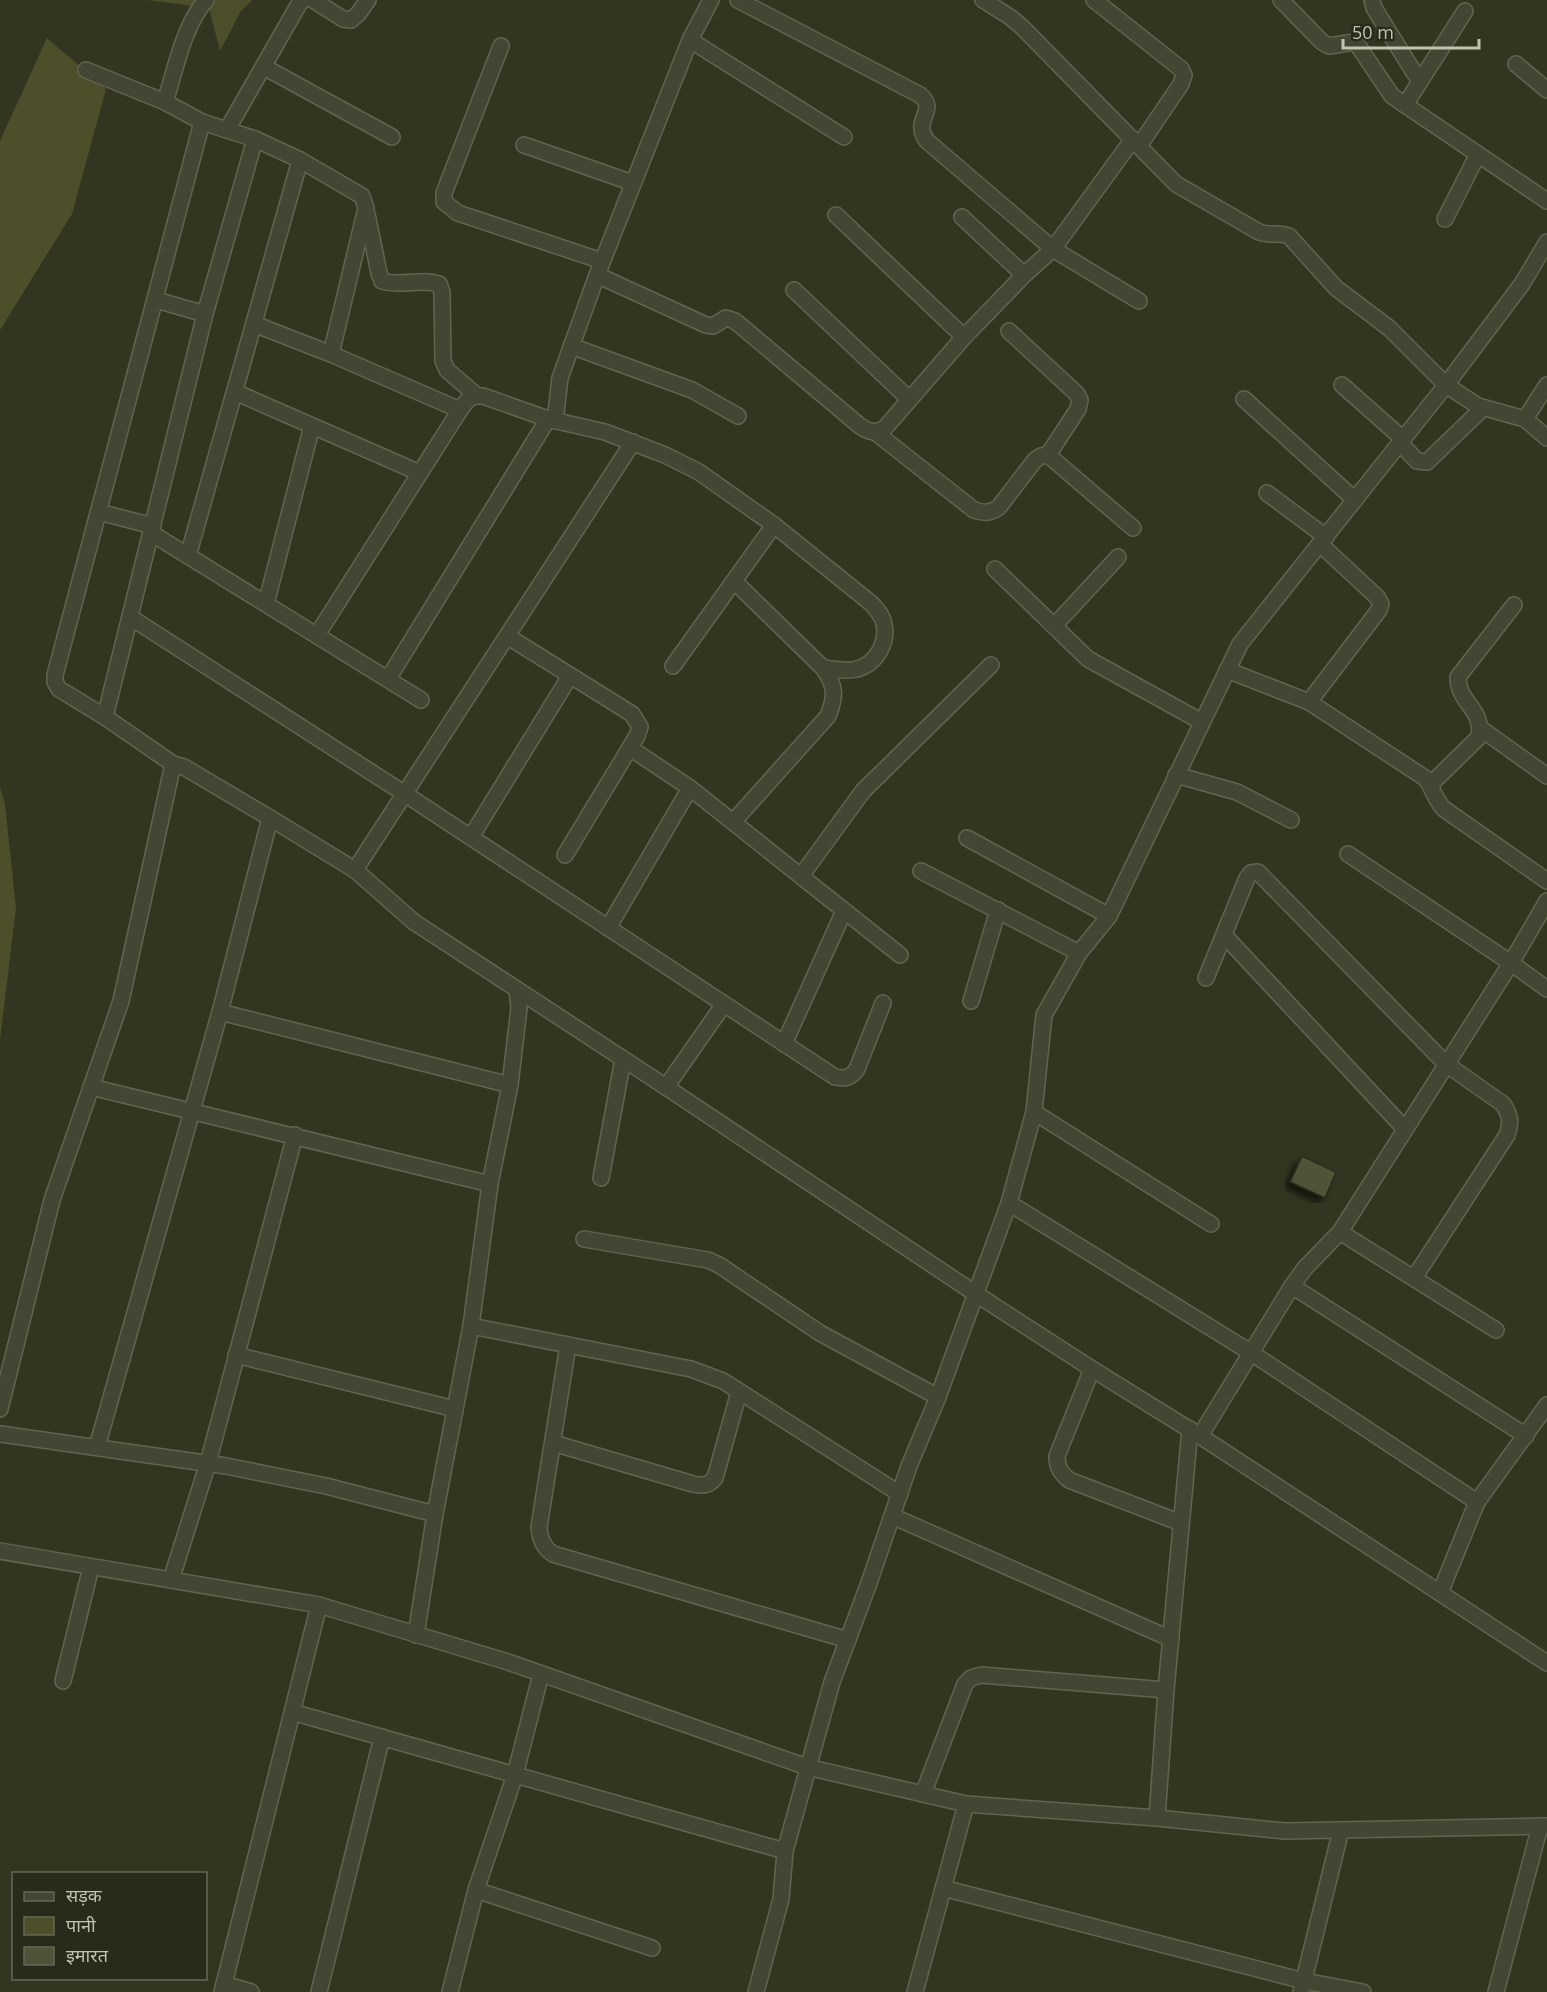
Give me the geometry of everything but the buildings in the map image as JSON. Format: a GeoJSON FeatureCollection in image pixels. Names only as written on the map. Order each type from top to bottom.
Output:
{"type":"FeatureCollection","features":[{"type":"Feature","properties":{"kind":"street"},"geometry":{"type":"LineString","coordinates":[[165,102],[190,25],[196,11],[206,0]]}},
{"type":"Feature","properties":{"kind":"street"},"geometry":{"type":"LineString","coordinates":[[227,130],[303,0]]}},
{"type":"Feature","properties":{"kind":"street"},"geometry":{"type":"LineString","coordinates":[[314,0],[344,19],[351,20],[368,0]]}},
{"type":"Feature","properties":{"kind":"street"},"geometry":{"type":"LineString","coordinates":[[388,679],[552,420],[560,378],[600,268],[690,40],[711,0]]}},
{"type":"Feature","properties":{"kind":"street"},"geometry":{"type":"LineString","coordinates":[[738,0],[926,100],[928,106],[921,126],[922,134],[927,141],[1053,249],[1139,301]]}},
{"type":"Feature","properties":{"kind":"street"},"geometry":{"type":"LineString","coordinates":[[983,0],[1022,27],[1168,177],[1185,190],[1259,232],[1266,235],[1282,233],[1289,236],[1336,288],[1389,328],[1446,385],[1483,408],[1525,419],[1547,438]]}},
{"type":"Feature","properties":{"kind":"street"},"geometry":{"type":"LineString","coordinates":[[501,46],[444,194],[444,202],[458,213],[600,268],[706,325],[713,326],[726,318],[735,321],[866,431],[876,432],[884,429],[964,337],[1024,275],[1053,249],[1181,84],[1184,75],[1181,69],[1094,0]]}},
{"type":"Feature","properties":{"kind":"street"},"geometry":{"type":"LineString","coordinates":[[1281,0],[1322,42],[1329,46],[1354,42],[1386,89],[1405,105],[1547,201]]}},
{"type":"Feature","properties":{"kind":"street"},"geometry":{"type":"LineString","coordinates":[[1372,0],[1374,8],[1420,82]]}},
{"type":"Feature","properties":{"kind":"street"},"geometry":{"type":"LineString","coordinates":[[1405,105],[1465,11]]}},
{"type":"Feature","properties":{"kind":"street"},"geometry":{"type":"LineString","coordinates":[[690,40],[844,137]]}},
{"type":"Feature","properties":{"kind":"street"},"geometry":{"type":"LineString","coordinates":[[1516,64],[1547,90]]}},
{"type":"Feature","properties":{"kind":"street"},"geometry":{"type":"LineString","coordinates":[[264,67],[392,137]]}},
{"type":"Feature","properties":{"kind":"street"},"geometry":{"type":"LineString","coordinates":[[86,70],[165,102],[202,122],[255,139],[300,160],[362,196],[382,280],[391,284],[432,281],[439,284],[443,361],[447,370],[476,395]]}},
{"type":"Feature","properties":{"kind":"street"},"geometry":{"type":"LineString","coordinates":[[202,122],[55,675],[55,682],[59,689],[174,764],[184,767],[355,870],[414,922],[976,1294],[1195,1432],[1547,1663]]}},
{"type":"Feature","properties":{"kind":"street"},"geometry":{"type":"LineString","coordinates":[[105,717],[205,314],[255,139]]}},
{"type":"Feature","properties":{"kind":"street"},"geometry":{"type":"LineString","coordinates":[[524,145],[633,183]]}},
{"type":"Feature","properties":{"kind":"street"},"geometry":{"type":"LineString","coordinates":[[1445,219],[1478,154]]}},
{"type":"Feature","properties":{"kind":"street"},"geometry":{"type":"LineString","coordinates":[[188,556],[300,160]]}},
{"type":"Feature","properties":{"kind":"street"},"geometry":{"type":"LineString","coordinates":[[331,354],[366,208]]}},
{"type":"Feature","properties":{"kind":"street"},"geometry":{"type":"LineString","coordinates":[[836,215],[964,337]]}},
{"type":"Feature","properties":{"kind":"street"},"geometry":{"type":"LineString","coordinates":[[962,217],[1024,275]]}},
{"type":"Feature","properties":{"kind":"street"},"geometry":{"type":"LineString","coordinates":[[756,1992],[781,1899],[785,1851],[832,1683],[909,1466],[938,1397],[1009,1203],[1034,1112],[1044,1015],[1079,953],[1108,916],[1240,644],[1446,385],[1522,284],[1547,242]]}},
{"type":"Feature","properties":{"kind":"street"},"geometry":{"type":"LineString","coordinates":[[794,290],[909,399]]}},
{"type":"Feature","properties":{"kind":"street"},"geometry":{"type":"LineString","coordinates":[[156,300],[205,314]]}},
{"type":"Feature","properties":{"kind":"street"},"geometry":{"type":"LineString","coordinates":[[254,324],[331,354],[460,410]]}},
{"type":"Feature","properties":{"kind":"street"},"geometry":{"type":"LineString","coordinates":[[876,432],[974,510],[992,513],[1035,460],[1048,455],[1078,409],[1080,400],[1077,394],[1009,331]]}},
{"type":"Feature","properties":{"kind":"street"},"geometry":{"type":"LineString","coordinates":[[571,346],[692,390],[738,416]]}},
{"type":"Feature","properties":{"kind":"street"},"geometry":{"type":"LineString","coordinates":[[1342,386],[1401,441],[1417,461],[1426,462],[1483,408]]}},
{"type":"Feature","properties":{"kind":"street"},"geometry":{"type":"LineString","coordinates":[[1525,419],[1547,386]]}},
{"type":"Feature","properties":{"kind":"street"},"geometry":{"type":"LineString","coordinates":[[235,392],[420,473]]}},
{"type":"Feature","properties":{"kind":"street"},"geometry":{"type":"LineString","coordinates":[[317,636],[460,410],[470,397],[476,395],[552,420],[605,432],[665,455],[699,472],[774,525],[872,604],[880,613],[884,623],[885,638],[880,650],[868,666],[854,670],[823,668]]}},
{"type":"Feature","properties":{"kind":"street"},"geometry":{"type":"LineString","coordinates":[[1244,399],[1355,500]]}},
{"type":"Feature","properties":{"kind":"street"},"geometry":{"type":"LineString","coordinates":[[266,604],[312,426]]}},
{"type":"Feature","properties":{"kind":"street"},"geometry":{"type":"LineString","coordinates":[[355,870],[633,442]]}},
{"type":"Feature","properties":{"kind":"street"},"geometry":{"type":"LineString","coordinates":[[1048,455],[1133,528]]}},
{"type":"Feature","properties":{"kind":"street"},"geometry":{"type":"LineString","coordinates":[[1267,493],[1323,541],[1381,604],[1379,610],[1310,702]]}},
{"type":"Feature","properties":{"kind":"street"},"geometry":{"type":"LineString","coordinates":[[99,512],[152,530],[188,556],[421,699]]}},
{"type":"Feature","properties":{"kind":"street"},"geometry":{"type":"LineString","coordinates":[[673,666],[774,525]]}},
{"type":"Feature","properties":{"kind":"street"},"geometry":{"type":"LineString","coordinates":[[1054,626],[1118,557]]}},
{"type":"Feature","properties":{"kind":"street"},"geometry":{"type":"LineString","coordinates":[[995,569],[1088,659],[1202,722]]}},
{"type":"Feature","properties":{"kind":"street"},"geometry":{"type":"LineString","coordinates":[[733,822],[828,716],[835,699],[835,689],[823,668],[734,582]]}},
{"type":"Feature","properties":{"kind":"street"},"geometry":{"type":"LineString","coordinates":[[1431,784],[1479,737],[1479,720],[1460,692],[1458,677],[1514,605]]}},
{"type":"Feature","properties":{"kind":"street"},"geometry":{"type":"LineString","coordinates":[[130,617],[471,837],[835,1077],[843,1079],[852,1076],[857,1069],[883,1003]]}},
{"type":"Feature","properties":{"kind":"street"},"geometry":{"type":"LineString","coordinates":[[507,636],[632,714],[640,726],[637,736],[565,855]]}},
{"type":"Feature","properties":{"kind":"street"},"geometry":{"type":"LineString","coordinates":[[801,876],[863,791],[992,665]]}},
{"type":"Feature","properties":{"kind":"street"},"geometry":{"type":"LineString","coordinates":[[1227,670],[1310,702],[1425,778],[1431,784],[1438,802],[1444,809],[1547,881]]}},
{"type":"Feature","properties":{"kind":"street"},"geometry":{"type":"LineString","coordinates":[[471,837],[570,676]]}},
{"type":"Feature","properties":{"kind":"street"},"geometry":{"type":"LineString","coordinates":[[1480,728],[1547,776]]}},
{"type":"Feature","properties":{"kind":"street"},"geometry":{"type":"LineString","coordinates":[[630,748],[690,788],[900,955]]}},
{"type":"Feature","properties":{"kind":"street"},"geometry":{"type":"LineString","coordinates":[[0,1409],[52,1200],[121,1001],[174,764]]}},
{"type":"Feature","properties":{"kind":"street"},"geometry":{"type":"LineString","coordinates":[[1176,775],[1237,792],[1290,820]]}},
{"type":"Feature","properties":{"kind":"street"},"geometry":{"type":"LineString","coordinates":[[608,928],[690,788]]}},
{"type":"Feature","properties":{"kind":"street"},"geometry":{"type":"LineString","coordinates":[[96,1447],[220,1012],[270,818]]}},
{"type":"Feature","properties":{"kind":"street"},"geometry":{"type":"LineString","coordinates":[[967,838],[1108,916]]}},
{"type":"Feature","properties":{"kind":"street"},"geometry":{"type":"LineString","coordinates":[[1348,854],[1547,989]]}},
{"type":"Feature","properties":{"kind":"street"},"geometry":{"type":"LineString","coordinates":[[921,871],[1079,953]]}},
{"type":"Feature","properties":{"kind":"street"},"geometry":{"type":"LineString","coordinates":[[1206,978],[1247,878],[1251,873],[1258,872],[1446,1065],[1503,1104],[1509,1113],[1511,1122],[1507,1136],[1414,1278]]}},
{"type":"Feature","properties":{"kind":"street"},"geometry":{"type":"LineString","coordinates":[[1157,1818],[1181,1523],[1195,1432],[1305,1268],[1340,1232],[1511,963],[1547,901]]}},
{"type":"Feature","properties":{"kind":"street"},"geometry":{"type":"LineString","coordinates":[[971,1001],[998,910]]}},
{"type":"Feature","properties":{"kind":"street"},"geometry":{"type":"LineString","coordinates":[[784,1044],[844,911]]}},
{"type":"Feature","properties":{"kind":"street"},"geometry":{"type":"LineString","coordinates":[[1224,935],[1405,1129]]}},
{"type":"Feature","properties":{"kind":"street"},"geometry":{"type":"LineString","coordinates":[[416,1635],[435,1514],[471,1326],[490,1184],[510,1085],[519,1011],[517,990]]}},
{"type":"Feature","properties":{"kind":"street"},"geometry":{"type":"LineString","coordinates":[[666,1087],[724,1004]]}},
{"type":"Feature","properties":{"kind":"street"},"geometry":{"type":"LineString","coordinates":[[220,1012],[510,1085]]}},
{"type":"Feature","properties":{"kind":"street"},"geometry":{"type":"LineString","coordinates":[[600,1178],[623,1059]]}},
{"type":"Feature","properties":{"kind":"street"},"geometry":{"type":"LineString","coordinates":[[91,1087],[490,1184]]}},
{"type":"Feature","properties":{"kind":"street"},"geometry":{"type":"LineString","coordinates":[[1034,1112],[1211,1224]]}},
{"type":"Feature","properties":{"kind":"street"},"geometry":{"type":"LineString","coordinates":[[171,1580],[208,1463],[295,1135]]}},
{"type":"Feature","properties":{"kind":"street"},"geometry":{"type":"LineString","coordinates":[[1009,1203],[1250,1352],[1477,1502]]}},
{"type":"Feature","properties":{"kind":"street"},"geometry":{"type":"LineString","coordinates":[[1340,1232],[1496,1330]]}},
{"type":"Feature","properties":{"kind":"street"},"geometry":{"type":"LineString","coordinates":[[584,1239],[708,1260],[719,1265],[820,1333],[938,1397]]}},
{"type":"Feature","properties":{"kind":"street"},"geometry":{"type":"LineString","coordinates":[[1292,1286],[1526,1436]]}},
{"type":"Feature","properties":{"kind":"street"},"geometry":{"type":"LineString","coordinates":[[471,1326],[691,1369],[723,1381],[900,1494]]}},
{"type":"Feature","properties":{"kind":"street"},"geometry":{"type":"LineString","coordinates":[[568,1345],[539,1527],[546,1549],[554,1554],[848,1640]]}},
{"type":"Feature","properties":{"kind":"street"},"geometry":{"type":"LineString","coordinates":[[236,1354],[455,1409]]}},
{"type":"Feature","properties":{"kind":"street"},"geometry":{"type":"LineString","coordinates":[[1092,1369],[1057,1456],[1057,1465],[1062,1474],[1069,1480],[1181,1523]]}},
{"type":"Feature","properties":{"kind":"street"},"geometry":{"type":"LineString","coordinates":[[553,1443],[703,1486],[710,1484],[715,1478],[740,1392]]}},
{"type":"Feature","properties":{"kind":"street"},"geometry":{"type":"LineString","coordinates":[[1440,1593],[1477,1502],[1547,1404]]}},
{"type":"Feature","properties":{"kind":"street"},"geometry":{"type":"LineString","coordinates":[[0,1434],[208,1463],[326,1486],[435,1514]]}},
{"type":"Feature","properties":{"kind":"street"},"geometry":{"type":"LineString","coordinates":[[892,1516],[1170,1639]]}},
{"type":"Feature","properties":{"kind":"street"},"geometry":{"type":"LineString","coordinates":[[0,1551],[319,1605],[541,1674],[807,1767],[966,1804],[1157,1818],[1285,1831],[1543,1826],[1496,1992]]}},
{"type":"Feature","properties":{"kind":"street"},"geometry":{"type":"LineString","coordinates":[[63,1681],[91,1567]]}},
{"type":"Feature","properties":{"kind":"street"},"geometry":{"type":"LineString","coordinates":[[251,1992],[223,1988],[319,1605]]}},
{"type":"Feature","properties":{"kind":"street"},"geometry":{"type":"LineString","coordinates":[[450,1992],[476,1890],[515,1775],[541,1674]]}},
{"type":"Feature","properties":{"kind":"street"},"geometry":{"type":"LineString","coordinates":[[922,1794],[965,1684],[971,1678],[981,1675],[1166,1690]]}},
{"type":"Feature","properties":{"kind":"street"},"geometry":{"type":"LineString","coordinates":[[292,1712],[785,1851]]}},
{"type":"Feature","properties":{"kind":"street"},"geometry":{"type":"LineString","coordinates":[[319,1992],[382,1737]]}},
{"type":"Feature","properties":{"kind":"street"},"geometry":{"type":"LineString","coordinates":[[915,1992],[966,1804]]}},
{"type":"Feature","properties":{"kind":"street"},"geometry":{"type":"LineString","coordinates":[[1302,1986],[1341,1830]]}},
{"type":"Feature","properties":{"kind":"street"},"geometry":{"type":"LineString","coordinates":[[943,1888],[1302,1986],[1363,1992]]}},
{"type":"Feature","properties":{"kind":"street"},"geometry":{"type":"LineString","coordinates":[[476,1890],[652,1948]]}},
{"type":"Feature","properties":{"kind":"water"},"geometry":{"type":"Polygon","coordinates":[[[147,0],[252,0],[241,11],[220,51],[209,8],[147,0]]]}},
{"type":"Feature","properties":{"kind":"water"},"geometry":{"type":"Polygon","coordinates":[[[47,38],[106,89],[72,214],[0,330],[0,141],[47,38]]]}},
{"type":"Feature","properties":{"kind":"water"},"geometry":{"type":"Polygon","coordinates":[[[0,788],[5,804],[16,908],[0,1040],[0,788]]]}}]}
